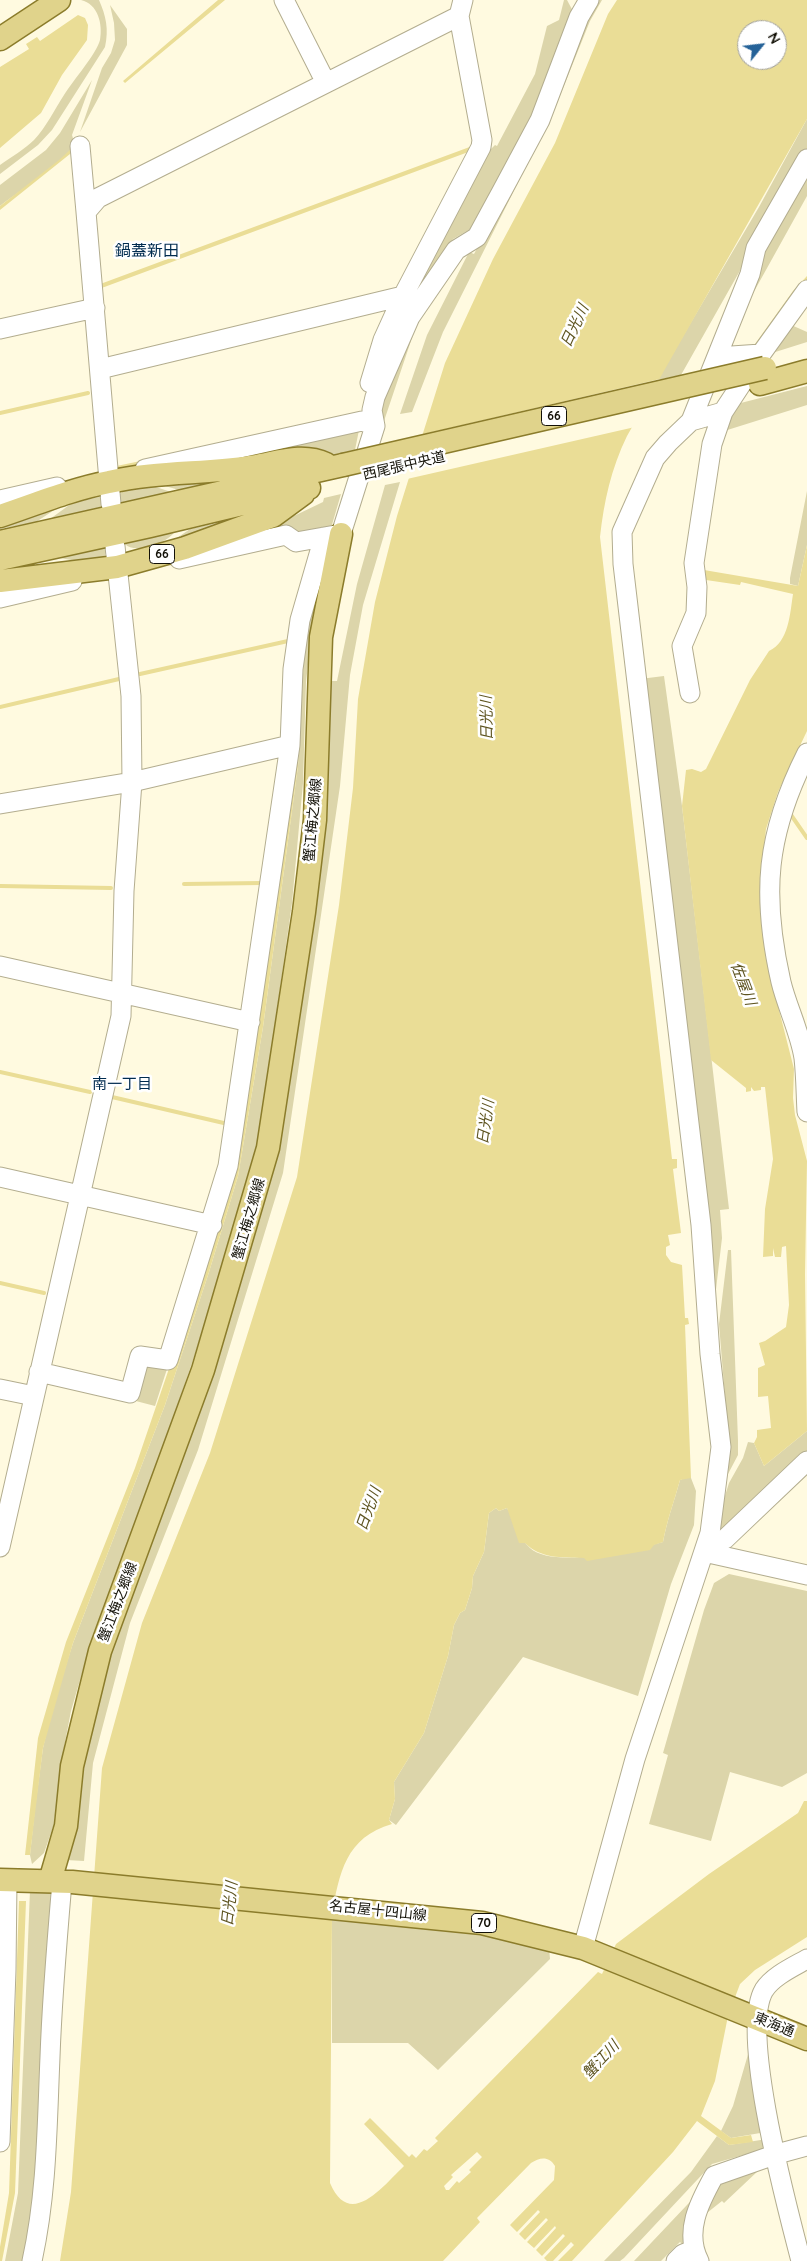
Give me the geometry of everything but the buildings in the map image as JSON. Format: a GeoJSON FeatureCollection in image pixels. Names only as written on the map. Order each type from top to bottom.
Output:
{"type":"FeatureCollection","features":[{"type":"Feature","properties":{"kind":"main road"},"geometry":{"type":"LineString","coordinates":[[0,39],[59,0]]}},
{"type":"Feature","properties":{"kind":"main road","name":"西尾張中央道"},"geometry":{"type":"LineString","coordinates":[[0,542],[148,507],[338,471],[762,368],[807,355]]}},
{"type":"Feature","properties":{"kind":"main road","name":"西尾張中央道"},"geometry":{"type":"LineString","coordinates":[[762,368],[807,371]]}},
{"type":"Feature","properties":{"kind":"main road"},"geometry":{"type":"LineString","coordinates":[[0,516],[109,482],[176,472],[256,466],[288,458],[320,462],[338,471]]}},
{"type":"Feature","properties":{"kind":"main road","name":"西尾張中央道"},"geometry":{"type":"LineString","coordinates":[[0,559],[150,526],[312,487],[338,471]]}},
{"type":"Feature","properties":{"kind":"main road","name":"66"},"geometry":{"type":"LineString","coordinates":[[0,581],[185,548],[273,516],[312,487]]}},
{"type":"Feature","properties":{"kind":"main road","name":"蟹江梅之郷線"},"geometry":{"type":"LineString","coordinates":[[61,1882],[72,1766],[100,1651],[203,1370],[247,1226],[268,1148],[304,912],[315,820],[321,637],[333,535]]}},
{"type":"Feature","properties":{"kind":"main road","name":"名古屋十四山線"},"geometry":{"type":"LineString","coordinates":[[4,1880],[61,1882],[384,1911],[482,1923],[583,1948],[749,2015]]}},
{"type":"Feature","properties":{"kind":"main road","name":"東海通"},"geometry":{"type":"LineString","coordinates":[[749,2015],[807,2038]]}},
{"type":"Feature","properties":{"kind":"street"},"geometry":{"type":"LineString","coordinates":[[284,0],[326,83]]}},
{"type":"Feature","properties":{"kind":"street"},"geometry":{"type":"LineString","coordinates":[[571,0],[580,17]]}},
{"type":"Feature","properties":{"kind":"street"},"geometry":{"type":"LineString","coordinates":[[40,1372],[130,1393],[140,1356],[168,1360],[212,1225],[228,1166],[290,746],[293,669],[300,620],[333,535],[375,397],[410,317],[456,250],[477,237],[540,120],[580,17],[590,0]]}},
{"type":"Feature","properties":{"kind":"street"},"geometry":{"type":"LineString","coordinates":[[86,212],[98,198],[326,83],[461,8],[482,140],[481,147],[403,296],[383,340],[368,424]]}},
{"type":"Feature","properties":{"kind":"street"},"geometry":{"type":"LineString","coordinates":[[80,146],[111,504]]}},
{"type":"Feature","properties":{"kind":"street"},"geometry":{"type":"LineString","coordinates":[[583,1948],[635,1759],[710,1533],[721,1447],[710,1354],[702,1225],[623,564],[622,532],[655,458],[668,442],[691,421],[750,274],[756,248],[807,160]]}},
{"type":"Feature","properties":{"kind":"street"},"geometry":{"type":"LineString","coordinates":[[690,692],[682,646],[696,613],[697,588],[694,563],[712,444],[723,412],[762,368],[807,290]]}},
{"type":"Feature","properties":{"kind":"street"},"geometry":{"type":"LineString","coordinates":[[100,369],[403,296]]}},
{"type":"Feature","properties":{"kind":"street"},"geometry":{"type":"LineString","coordinates":[[0,329],[94,308]]}},
{"type":"Feature","properties":{"kind":"street"},"geometry":{"type":"LineString","coordinates":[[717,356],[762,368]]}},
{"type":"Feature","properties":{"kind":"street"},"geometry":{"type":"LineString","coordinates":[[691,421],[723,412]]}},
{"type":"Feature","properties":{"kind":"street"},"geometry":{"type":"LineString","coordinates":[[109,482],[152,466],[368,424]]}},
{"type":"Feature","properties":{"kind":"street"},"geometry":{"type":"LineString","coordinates":[[0,500],[67,485],[85,488]]}},
{"type":"Feature","properties":{"kind":"street"},"geometry":{"type":"LineString","coordinates":[[0,598],[116,561],[148,566],[286,535],[296,542],[333,535]]}},
{"type":"Feature","properties":{"kind":"street"},"geometry":{"type":"LineString","coordinates":[[0,1547],[121,1016],[124,891],[132,782],[131,696],[116,561]]}},
{"type":"Feature","properties":{"kind":"street"},"geometry":{"type":"LineString","coordinates":[[0,804],[132,782],[290,746]]}},
{"type":"Feature","properties":{"kind":"street"},"geometry":{"type":"LineString","coordinates":[[807,753],[782,810],[770,863],[769,890],[771,927],[781,982],[805,1056],[807,1112]]}},
{"type":"Feature","properties":{"kind":"street"},"geometry":{"type":"LineString","coordinates":[[0,966],[250,1022]]}},
{"type":"Feature","properties":{"kind":"street"},"geometry":{"type":"LineString","coordinates":[[0,1177],[212,1225]]}},
{"type":"Feature","properties":{"kind":"street"},"geometry":{"type":"LineString","coordinates":[[0,1389],[34,1396]]}},
{"type":"Feature","properties":{"kind":"street"},"geometry":{"type":"LineString","coordinates":[[704,1552],[725,1539],[807,1461]]}},
{"type":"Feature","properties":{"kind":"street"},"geometry":{"type":"LineString","coordinates":[[704,1552],[807,1575]]}},
{"type":"Feature","properties":{"kind":"street"},"geometry":{"type":"LineString","coordinates":[[0,2142],[4,1880]]}},
{"type":"Feature","properties":{"kind":"street"},"geometry":{"type":"LineString","coordinates":[[32,2261],[40,2225],[46,2169],[50,2047],[61,1882]]}},
{"type":"Feature","properties":{"kind":"street"},"geometry":{"type":"LineString","coordinates":[[801,2261],[774,2155],[760,2059],[749,2015],[764,1991],[776,1978],[807,1959]]}},
{"type":"Feature","properties":{"kind":"street"},"geometry":{"type":"LineString","coordinates":[[676,2261],[683,2254],[696,2255],[693,2226],[696,2212],[714,2176],[774,2155],[807,2146]]}},
{"type":"Feature","properties":{"kind":"shaded area"},"geometry":{"type":"Polygon","coordinates":[[[81,0],[99,0],[106,23],[105,47],[52,130],[38,145],[0,174],[0,165],[26,147],[39,135],[98,46],[101,28],[98,15],[92,6],[81,0]]]}},
{"type":"Feature","properties":{"kind":"shaded area"},"geometry":{"type":"Polygon","coordinates":[[[564,0],[567,0],[575,15],[535,122],[479,224],[453,239],[408,315],[385,344],[491,149],[495,145],[497,146],[535,74],[547,26],[559,20],[564,0]]]}},
{"type":"Feature","properties":{"kind":"shaded area"},"geometry":{"type":"Polygon","coordinates":[[[593,0],[602,0],[590,21],[553,113],[443,332],[412,412],[400,414],[427,335],[469,252],[474,254],[545,117],[593,0]]]}},
{"type":"Feature","properties":{"kind":"shaded area"},"geometry":{"type":"Polygon","coordinates":[[[110,5],[127,29],[127,45],[80,132],[102,68],[111,53],[115,40],[110,5]]]}},
{"type":"Feature","properties":{"kind":"shaded area"},"geometry":{"type":"Polygon","coordinates":[[[92,80],[72,135],[73,146],[61,160],[0,206],[0,185],[46,150],[60,133],[92,80]]]}},
{"type":"Feature","properties":{"kind":"shaded area"},"geometry":{"type":"Polygon","coordinates":[[[807,119],[807,152],[681,375],[657,380],[759,207],[807,119]]]}},
{"type":"Feature","properties":{"kind":"shaded area"},"geometry":{"type":"Polygon","coordinates":[[[807,167],[807,196],[731,333],[759,255],[807,167]]]}},
{"type":"Feature","properties":{"kind":"shaded area"},"geometry":{"type":"Polygon","coordinates":[[[417,323],[384,421],[380,416],[380,394],[417,323]]]}},
{"type":"Feature","properties":{"kind":"shaded area"},"geometry":{"type":"Polygon","coordinates":[[[789,324],[807,332],[807,342],[769,354],[789,324]]]}},
{"type":"Feature","properties":{"kind":"shaded area"},"geometry":{"type":"Polygon","coordinates":[[[807,386],[807,405],[721,432],[733,405],[807,386]]]}},
{"type":"Feature","properties":{"kind":"shaded area"},"geometry":{"type":"Polygon","coordinates":[[[359,430],[355,450],[335,454],[295,452],[167,469],[359,430]]]}},
{"type":"Feature","properties":{"kind":"shaded area"},"geometry":{"type":"Polygon","coordinates":[[[259,471],[179,490],[148,481],[259,471]]]}},
{"type":"Feature","properties":{"kind":"shaded area"},"geometry":{"type":"Polygon","coordinates":[[[400,482],[363,605],[350,675],[340,786],[283,1173],[198,1450],[130,1623],[93,1763],[84,1861],[66,1860],[79,1785],[106,1664],[249,1253],[328,681],[337,681],[357,584],[385,485],[400,482]]]}},
{"type":"Feature","properties":{"kind":"shaded area"},"geometry":{"type":"Polygon","coordinates":[[[150,485],[171,492],[119,503],[119,495],[123,491],[150,485]]]}},
{"type":"Feature","properties":{"kind":"shaded area"},"geometry":{"type":"Polygon","coordinates":[[[807,491],[807,545],[798,586],[790,584],[790,578],[807,491]]]}},
{"type":"Feature","properties":{"kind":"shaded area"},"geometry":{"type":"Polygon","coordinates":[[[341,494],[331,528],[193,551],[275,520],[296,515],[323,502],[324,498],[341,494]]]}},
{"type":"Feature","properties":{"kind":"shaded area"},"geometry":{"type":"Polygon","coordinates":[[[102,497],[105,506],[50,519],[72,503],[102,497]]]}},
{"type":"Feature","properties":{"kind":"shaded area"},"geometry":{"type":"Polygon","coordinates":[[[71,499],[36,522],[0,529],[0,519],[71,499]]]}},
{"type":"Feature","properties":{"kind":"shaded area"},"geometry":{"type":"Polygon","coordinates":[[[274,510],[161,549],[190,529],[274,510]]]}},
{"type":"Feature","properties":{"kind":"shaded area"},"geometry":{"type":"Polygon","coordinates":[[[175,531],[160,543],[152,546],[136,548],[125,544],[175,531]]]}},
{"type":"Feature","properties":{"kind":"shaded area"},"geometry":{"type":"Polygon","coordinates":[[[108,547],[104,558],[82,562],[60,558],[108,547]]]}},
{"type":"Feature","properties":{"kind":"shaded area"},"geometry":{"type":"Polygon","coordinates":[[[316,593],[306,682],[303,783],[292,903],[259,1137],[239,1217],[192,1363],[138,1519],[93,1635],[71,1711],[61,1763],[54,1824],[44,1853],[32,1864],[30,1855],[35,1808],[43,1748],[51,1713],[73,1643],[165,1405],[209,1272],[238,1176],[263,1027],[298,766],[304,656],[309,617],[316,593]]]}},
{"type":"Feature","properties":{"kind":"shaded area"},"geometry":{"type":"Polygon","coordinates":[[[664,676],[682,806],[729,1209],[720,1210],[722,1238],[713,1315],[640,679],[664,676]]]}},
{"type":"Feature","properties":{"kind":"shaded area"},"geometry":{"type":"Polygon","coordinates":[[[728,1250],[731,1250],[738,1455],[728,1474],[729,1446],[719,1324],[728,1250]]]}},
{"type":"Feature","properties":{"kind":"shaded area"},"geometry":{"type":"Polygon","coordinates":[[[147,1365],[167,1369],[155,1406],[132,1400],[147,1365]]]}},
{"type":"Feature","properties":{"kind":"shaded area"},"geometry":{"type":"Polygon","coordinates":[[[807,1431],[807,1453],[724,1534],[712,1537],[729,1483],[743,1458],[748,1442],[754,1443],[764,1466],[807,1431]]]}},
{"type":"Feature","properties":{"kind":"shaded area"},"geometry":{"type":"Polygon","coordinates":[[[691,1478],[696,1491],[694,1525],[671,1584],[638,1696],[523,1657],[396,1825],[389,1820],[395,1799],[394,1782],[424,1733],[448,1656],[454,1625],[460,1613],[465,1610],[472,1588],[473,1576],[484,1552],[489,1513],[496,1508],[499,1511],[507,1508],[526,1544],[541,1554],[556,1557],[575,1557],[614,1553],[663,1542],[680,1480],[691,1478]]]}},
{"type":"Feature","properties":{"kind":"shaded area"},"geometry":{"type":"Polygon","coordinates":[[[729,1574],[807,1591],[807,1773],[782,1787],[730,1772],[711,1841],[649,1824],[668,1755],[663,1753],[704,1610],[714,1583],[729,1574]]]}},
{"type":"Feature","properties":{"kind":"shaded area"},"geometry":{"type":"Polygon","coordinates":[[[30,1890],[47,1891],[54,1897],[42,2167],[28,2261],[5,2261],[18,2193],[30,1890]]]}},
{"type":"Feature","properties":{"kind":"shaded area"},"geometry":{"type":"Polygon","coordinates":[[[332,1915],[455,1929],[549,1948],[550,1959],[438,2070],[408,2043],[332,2043],[332,1915]]]}},
{"type":"Feature","properties":{"kind":"shaded area"},"geometry":{"type":"Polygon","coordinates":[[[749,2051],[766,2132],[731,2138],[721,2131],[733,2106],[749,2051]]]}},
{"type":"Feature","properties":{"kind":"shaded area"},"geometry":{"type":"Polygon","coordinates":[[[717,2136],[729,2145],[767,2139],[764,2149],[712,2164],[624,2258],[620,2261],[604,2261],[691,2172],[717,2136]]]}},
{"type":"Feature","properties":{"kind":"shaded area"},"geometry":{"type":"Polygon","coordinates":[[[759,2170],[724,2203],[722,2201],[698,2220],[709,2197],[719,2184],[733,2176],[759,2170]]]}},
{"type":"Feature","properties":{"kind":"shaded area"},"geometry":{"type":"Polygon","coordinates":[[[704,2187],[684,2246],[680,2242],[661,2261],[634,2261],[704,2187]]]}},
{"type":"Feature","properties":{"kind":"water"},"geometry":{"type":"Polygon","coordinates":[[[218,0],[225,0],[125,83],[123,81],[218,0]]]}},
{"type":"Feature","properties":{"kind":"water"},"geometry":{"type":"Polygon","coordinates":[[[617,0],[807,0],[807,119],[627,436],[609,485],[600,537],[672,1159],[677,1159],[677,1168],[673,1169],[681,1233],[668,1235],[670,1245],[666,1247],[666,1255],[671,1262],[682,1265],[685,1318],[688,1318],[689,1324],[685,1325],[691,1478],[680,1480],[663,1542],[654,1545],[650,1550],[587,1561],[584,1558],[545,1555],[525,1543],[519,1543],[507,1508],[499,1511],[496,1508],[489,1513],[484,1552],[473,1576],[472,1588],[465,1610],[460,1613],[454,1625],[448,1656],[424,1733],[394,1782],[395,1799],[389,1820],[392,1824],[364,1838],[355,1847],[347,1859],[338,1885],[332,1915],[330,2183],[338,2197],[347,2203],[357,2204],[377,2193],[404,2166],[364,2124],[370,2118],[409,2157],[412,2154],[416,2158],[424,2149],[427,2151],[438,2141],[435,2138],[598,1972],[602,1974],[616,1944],[709,1874],[798,1813],[804,1801],[807,1801],[807,1937],[755,1970],[740,1984],[728,2016],[715,2081],[701,2116],[731,2138],[751,2135],[753,2142],[729,2145],[697,2121],[673,2152],[572,2261],[558,2261],[574,2245],[571,2242],[553,2261],[547,2261],[544,2258],[565,2236],[563,2234],[542,2256],[536,2250],[556,2228],[555,2226],[534,2248],[527,2242],[548,2220],[546,2218],[525,2240],[519,2234],[540,2212],[538,2210],[517,2232],[510,2225],[554,2180],[555,2166],[550,2160],[544,2158],[531,2163],[477,2218],[480,2222],[443,2261],[60,2261],[71,2192],[102,1768],[142,1623],[210,1453],[297,1177],[339,905],[353,788],[358,699],[375,602],[397,516],[445,363],[493,259],[555,143],[608,14],[617,0]],[[477,2152],[451,2175],[453,2177],[444,2186],[446,2190],[449,2190],[457,2181],[459,2183],[471,2172],[469,2170],[482,2157],[477,2152]]]}},
{"type":"Feature","properties":{"kind":"water"},"geometry":{"type":"Polygon","coordinates":[[[78,15],[85,18],[88,25],[87,40],[62,75],[41,113],[0,148],[0,67],[29,49],[26,44],[37,37],[40,41],[78,15]]]}},
{"type":"Feature","properties":{"kind":"water"},"geometry":{"type":"Polygon","coordinates":[[[72,148],[75,150],[0,210],[0,206],[72,148]]]}},
{"type":"Feature","properties":{"kind":"water"},"geometry":{"type":"Polygon","coordinates":[[[807,276],[807,280],[794,294],[759,345],[755,344],[793,291],[807,276]]]}},
{"type":"Feature","properties":{"kind":"water","name":"佐屋川"},"geometry":{"type":"Polygon","coordinates":[[[807,545],[807,731],[778,792],[766,829],[762,868],[761,913],[766,959],[794,1069],[793,1098],[795,1115],[807,1161],[805,1274],[807,1431],[764,1466],[754,1443],[757,1437],[757,1430],[771,1428],[768,1396],[758,1397],[758,1368],[765,1365],[759,1343],[786,1327],[789,1305],[786,1246],[782,1247],[781,1257],[775,1257],[773,1248],[773,1256],[763,1257],[765,1209],[773,1159],[765,1087],[754,1091],[751,1087],[751,1091],[746,1092],[746,1088],[711,1060],[682,806],[686,770],[692,769],[701,772],[706,769],[750,680],[769,651],[776,647],[785,634],[793,594],[741,582],[740,585],[706,580],[704,570],[798,586],[807,545]]]}},
{"type":"Feature","properties":{"kind":"water"},"geometry":{"type":"Polygon","coordinates":[[[304,656],[298,766],[263,1027],[238,1176],[209,1272],[165,1405],[73,1643],[43,1748],[30,1855],[25,1855],[38,1738],[66,1642],[135,1468],[203,1269],[304,656]]]}},
{"type":"Feature","properties":{"kind":"water"},"geometry":{"type":"Polygon","coordinates":[[[19,1901],[26,1901],[15,2193],[2,2261],[0,2261],[0,2247],[9,2193],[19,1901]]]}},
{"type":"Feature","properties":{"kind":"pier"},"geometry":{"type":"Polygon","coordinates":[[[660,379],[635,427],[407,479],[419,435],[660,379]]]}},
{"type":"Feature","properties":{"kind":"waterway"},"geometry":{"type":"LineString","coordinates":[[101,286],[473,148]]}},
{"type":"Feature","properties":{"kind":"waterway"},"geometry":{"type":"LineString","coordinates":[[0,413],[88,393]]}},
{"type":"Feature","properties":{"kind":"waterway"},"geometry":{"type":"LineString","coordinates":[[117,468],[141,463]]}},
{"type":"Feature","properties":{"kind":"waterway"},"geometry":{"type":"LineString","coordinates":[[140,674],[288,641]]}},
{"type":"Feature","properties":{"kind":"waterway"},"geometry":{"type":"LineString","coordinates":[[0,707],[119,679]]}},
{"type":"Feature","properties":{"kind":"waterway"},"geometry":{"type":"LineString","coordinates":[[789,812],[807,838]]}},
{"type":"Feature","properties":{"kind":"waterway"},"geometry":{"type":"LineString","coordinates":[[184,884],[262,883]]}},
{"type":"Feature","properties":{"kind":"waterway"},"geometry":{"type":"LineString","coordinates":[[0,886],[111,888]]}},
{"type":"Feature","properties":{"kind":"waterway"},"geometry":{"type":"LineString","coordinates":[[0,1072],[90,1092]]}},
{"type":"Feature","properties":{"kind":"waterway"},"geometry":{"type":"LineString","coordinates":[[112,1097],[228,1124]]}},
{"type":"Feature","properties":{"kind":"waterway"},"geometry":{"type":"LineString","coordinates":[[0,1283],[44,1293]]}},
{"type":"Feature","properties":{"kind":"district","name":"鍋蓋新田"},"geometry":{"type":"Point","coordinates":[147,251]}},
{"type":"Feature","properties":{"kind":"district","name":"南一丁目"},"geometry":{"type":"Point","coordinates":[122,1084]}},
{"type":"Feature","properties":{"kind":"water label","name":"日光川"},"geometry":{"type":"Point","coordinates":[575,326]}},
{"type":"Feature","properties":{"kind":"water label","name":"日光川"},"geometry":{"type":"Point","coordinates":[487,718]}},
{"type":"Feature","properties":{"kind":"water label","name":"日光川"},"geometry":{"type":"Point","coordinates":[486,1122]}},
{"type":"Feature","properties":{"kind":"water label","name":"日光川"},"geometry":{"type":"Point","coordinates":[369,1509]}},
{"type":"Feature","properties":{"kind":"water label","name":"日光川"},"geometry":{"type":"Point","coordinates":[230,1904]}},
{"type":"Feature","properties":{"kind":"water label","name":"蟹江川"},"geometry":{"type":"Point","coordinates":[601,2060]}}]}
